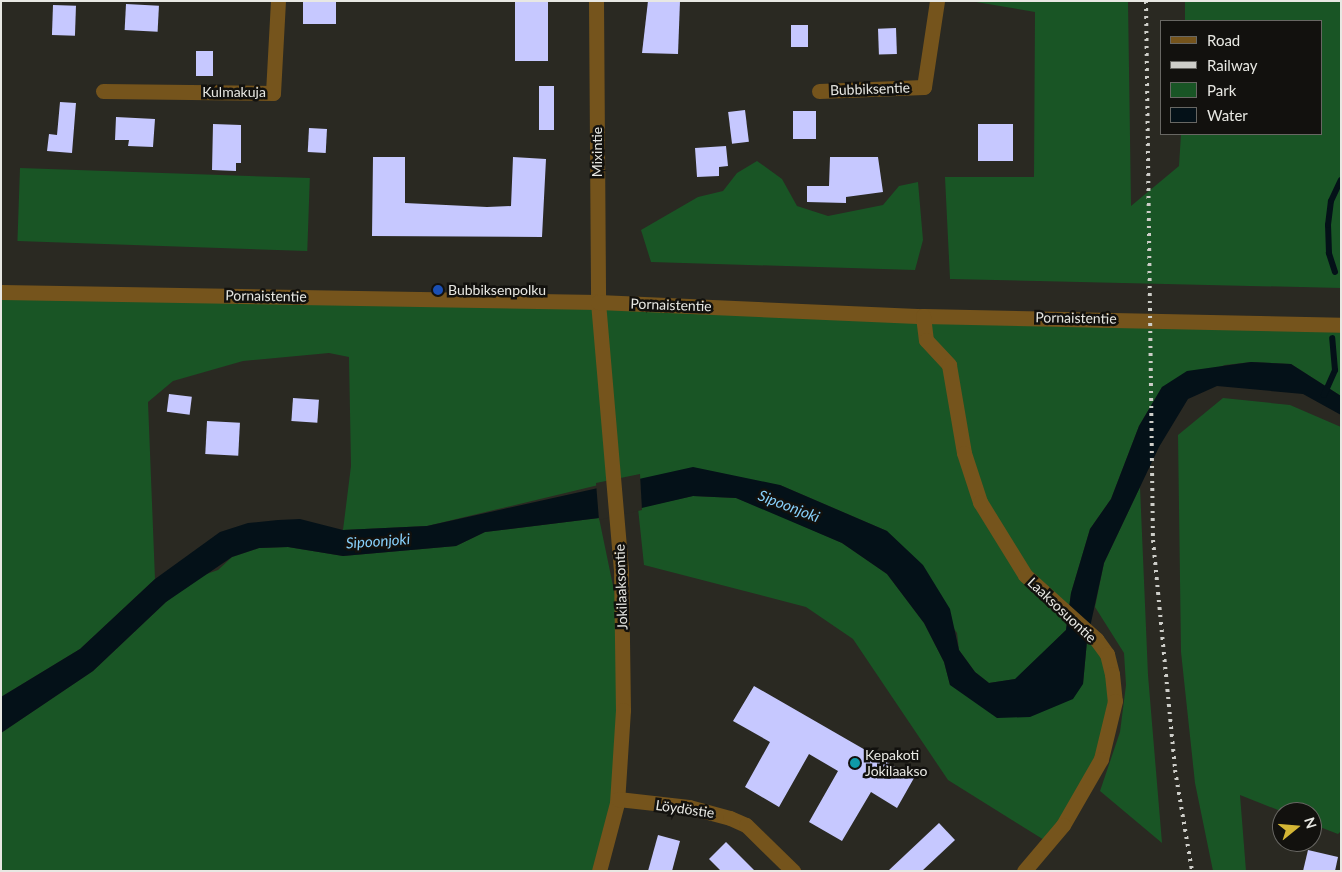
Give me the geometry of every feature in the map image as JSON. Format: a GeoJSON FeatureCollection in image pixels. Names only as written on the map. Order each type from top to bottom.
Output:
{"type":"FeatureCollection","features":[{"type":"Feature","properties":{"kind":"street","name":"Kulmakuja"},"geometry":{"type":"LineString","coordinates":[[103,91],[273,93],[278,1]]}},
{"type":"Feature","properties":{"kind":"street","name":"Mixintie"},"geometry":{"type":"LineString","coordinates":[[596,1],[598,302]]}},
{"type":"Feature","properties":{"kind":"street","name":"Bubbiksentie"},"geometry":{"type":"LineString","coordinates":[[819,91],[924,87],[937,1]]}},
{"type":"Feature","properties":{"kind":"street","name":"Pornaistentie"},"geometry":{"type":"LineString","coordinates":[[1,292],[598,302],[923,316],[1341,326]]}},
{"type":"Feature","properties":{"kind":"street","name":"Jokilaaksontie"},"geometry":{"type":"LineString","coordinates":[[598,302],[614,450],[621,568],[623,710],[618,799],[599,871]]}},
{"type":"Feature","properties":{"kind":"street","name":"Laaksosuontie"},"geometry":{"type":"LineString","coordinates":[[923,316],[926,340],[949,365],[964,453],[980,502],[1024,575],[1096,639],[1107,654],[1114,701],[1101,759],[1063,825],[1024,871]]}},
{"type":"Feature","properties":{"kind":"street","name":"Löydöstie"},"geometry":{"type":"LineString","coordinates":[[618,799],[688,807],[730,818],[746,825],[793,871]]}},
{"type":"Feature","properties":{"kind":"green space"},"geometry":{"type":"Polygon","coordinates":[[[970,1],[1128,1],[1131,206],[1179,166],[1181,135],[1322,135],[1322,20],[1185,20],[1185,1],[1341,1],[1341,288],[950,279],[945,177],[1034,177],[1035,12],[970,1]]]}},
{"type":"Feature","properties":{"kind":"green space"},"geometry":{"type":"Polygon","coordinates":[[[757,161],[782,179],[797,206],[828,216],[883,205],[899,186],[918,182],[923,240],[915,270],[651,262],[641,230],[698,197],[723,191],[737,173],[757,161]]]}},
{"type":"Feature","properties":{"kind":"green space"},"geometry":{"type":"Polygon","coordinates":[[[20,168],[310,178],[307,251],[17,241],[20,168]]]}},
{"type":"Feature","properties":{"kind":"green space"},"geometry":{"type":"Polygon","coordinates":[[[1,292],[1341,325],[1341,396],[1291,364],[1251,362],[1225,365],[1162,387],[1139,426],[1111,499],[1090,529],[1071,593],[1066,630],[1016,679],[989,683],[975,672],[959,650],[957,633],[887,531],[780,485],[611,482],[427,526],[343,530],[351,466],[349,357],[329,353],[243,361],[173,381],[148,402],[155,579],[80,649],[1,697],[1,292]]]}},
{"type":"Feature","properties":{"kind":"green space"},"geometry":{"type":"Polygon","coordinates":[[[1223,398],[1290,405],[1341,427],[1341,831],[1338,834],[1322,828],[1322,802],[1272,802],[1272,808],[1240,795],[1246,871],[1213,871],[1195,783],[1181,652],[1178,435],[1223,398]]]}},
{"type":"Feature","properties":{"kind":"green space"},"geometry":{"type":"Polygon","coordinates":[[[1140,487],[1148,675],[1162,843],[1100,791],[1120,732],[1126,685],[1124,653],[1095,607],[1104,563],[1140,487]]]}},
{"type":"Feature","properties":{"kind":"green space"},"geometry":{"type":"Polygon","coordinates":[[[693,496],[736,498],[769,511],[842,543],[887,574],[924,623],[944,662],[950,685],[1083,684],[1087,641],[1107,654],[1110,728],[1049,843],[948,780],[853,639],[806,607],[644,565],[638,508],[693,496]]]}},
{"type":"Feature","properties":{"kind":"green space"},"geometry":{"type":"Polygon","coordinates":[[[599,518],[623,634],[618,799],[599,871],[1,871],[1,733],[93,671],[166,602],[198,577],[218,570],[232,557],[259,548],[288,547],[343,556],[456,546],[485,532],[599,518]]]}},
{"type":"Feature","properties":{"kind":"water","name":"Sipoonjoki"},"geometry":{"type":"Polygon","coordinates":[[[1251,362],[1291,364],[1341,396],[1341,415],[1303,394],[1217,386],[1188,399],[1159,447],[1104,563],[1087,641],[1083,684],[1073,699],[1030,717],[997,718],[950,685],[944,662],[924,623],[887,574],[842,543],[736,498],[693,496],[599,518],[485,532],[456,546],[343,556],[288,547],[259,548],[232,557],[166,602],[93,671],[1,733],[1,697],[80,649],[155,579],[220,532],[248,523],[300,519],[343,530],[427,526],[693,467],[780,485],[887,531],[923,565],[950,609],[959,650],[975,672],[989,683],[1015,679],[1066,630],[1071,593],[1090,529],[1111,499],[1139,426],[1162,387],[1187,371],[1251,362]]]}},
{"type":"Feature","properties":{"kind":"pier"},"geometry":{"type":"Polygon","coordinates":[[[640,474],[642,510],[599,520],[596,483],[640,474]]]}},
{"type":"Feature","properties":{"kind":"building"},"geometry":{"type":"Polygon","coordinates":[[[303,1],[336,1],[336,24],[303,24],[303,1]]]}},
{"type":"Feature","properties":{"kind":"building"},"geometry":{"type":"Polygon","coordinates":[[[515,1],[548,1],[548,61],[515,61],[515,1]]]}},
{"type":"Feature","properties":{"kind":"building"},"geometry":{"type":"Polygon","coordinates":[[[648,1],[680,1],[678,54],[642,53],[648,1]]]}},
{"type":"Feature","properties":{"kind":"building"},"geometry":{"type":"Polygon","coordinates":[[[126,4],[159,6],[158,32],[125,30],[126,4]]]}},
{"type":"Feature","properties":{"kind":"building"},"geometry":{"type":"Polygon","coordinates":[[[53,5],[76,6],[75,36],[52,35],[53,5]]]}},
{"type":"Feature","properties":{"kind":"building"},"geometry":{"type":"Polygon","coordinates":[[[791,25],[808,25],[808,47],[791,47],[791,25]]]}},
{"type":"Feature","properties":{"kind":"building"},"geometry":{"type":"Polygon","coordinates":[[[896,28],[897,54],[879,55],[878,29],[896,28]]]}},
{"type":"Feature","properties":{"kind":"building"},"geometry":{"type":"Polygon","coordinates":[[[196,51],[213,51],[213,76],[196,76],[196,51]]]}},
{"type":"Feature","properties":{"kind":"building"},"geometry":{"type":"Polygon","coordinates":[[[539,86],[554,86],[554,130],[539,130],[539,86]]]}},
{"type":"Feature","properties":{"kind":"building"},"geometry":{"type":"Polygon","coordinates":[[[60,102],[76,103],[72,153],[47,151],[49,134],[57,135],[60,102]]]}},
{"type":"Feature","properties":{"kind":"building"},"geometry":{"type":"Polygon","coordinates":[[[745,110],[749,142],[732,144],[728,112],[745,110]]]}},
{"type":"Feature","properties":{"kind":"building"},"geometry":{"type":"Polygon","coordinates":[[[793,111],[816,111],[816,139],[793,139],[793,111]]]}},
{"type":"Feature","properties":{"kind":"building"},"geometry":{"type":"Polygon","coordinates":[[[116,117],[155,119],[153,147],[128,146],[129,140],[115,140],[116,117]]]}},
{"type":"Feature","properties":{"kind":"building"},"geometry":{"type":"Polygon","coordinates":[[[213,124],[241,125],[241,163],[236,163],[236,171],[212,170],[213,124]]]}},
{"type":"Feature","properties":{"kind":"building"},"geometry":{"type":"Polygon","coordinates":[[[978,124],[1013,124],[1013,161],[978,161],[978,124]]]}},
{"type":"Feature","properties":{"kind":"building"},"geometry":{"type":"Polygon","coordinates":[[[309,128],[327,129],[326,153],[308,152],[309,128]]]}},
{"type":"Feature","properties":{"kind":"building"},"geometry":{"type":"Polygon","coordinates":[[[726,146],[728,166],[719,167],[719,176],[697,177],[695,148],[726,146]]]}},
{"type":"Feature","properties":{"kind":"building"},"geometry":{"type":"Polygon","coordinates":[[[373,157],[405,157],[405,203],[487,207],[511,206],[513,157],[546,159],[542,237],[372,236],[373,157]]]}},
{"type":"Feature","properties":{"kind":"building"},"geometry":{"type":"Polygon","coordinates":[[[830,157],[878,157],[883,192],[846,197],[846,203],[807,202],[807,186],[829,186],[830,157]]]}},
{"type":"Feature","properties":{"kind":"building"},"geometry":{"type":"Polygon","coordinates":[[[169,394],[192,397],[190,415],[167,412],[169,394]]]}},
{"type":"Feature","properties":{"kind":"building"},"geometry":{"type":"Polygon","coordinates":[[[293,398],[319,400],[317,423],[291,421],[293,398]]]}},
{"type":"Feature","properties":{"kind":"building"},"geometry":{"type":"Polygon","coordinates":[[[207,421],[240,423],[238,456],[205,454],[207,421]]]}},
{"type":"Feature","properties":{"kind":"building","name":"Kepakoti Jokilaakso"},"geometry":{"type":"Polygon","coordinates":[[[754,686],[914,778],[897,808],[871,792],[842,841],[809,822],[838,771],[809,754],[779,807],[745,787],[770,742],[733,721],[754,686]]]}},
{"type":"Feature","properties":{"kind":"building"},"geometry":{"type":"Polygon","coordinates":[[[939,823],[955,840],[922,871],[888,871],[939,823]]]}},
{"type":"Feature","properties":{"kind":"building"},"geometry":{"type":"Polygon","coordinates":[[[658,835],[680,841],[672,871],[648,871],[658,835]]]}},
{"type":"Feature","properties":{"kind":"building"},"geometry":{"type":"Polygon","coordinates":[[[726,842],[755,871],[721,871],[709,859],[726,842]]]}},
{"type":"Feature","properties":{"kind":"building"},"geometry":{"type":"Polygon","coordinates":[[[1308,852],[1338,857],[1335,871],[1303,871],[1308,852]]]}},
{"type":"Feature","properties":{"kind":"waterway"},"geometry":{"type":"LineString","coordinates":[[1335,272],[1329,253],[1328,225],[1331,201],[1341,180]]}},
{"type":"Feature","properties":{"kind":"waterway"},"geometry":{"type":"LineString","coordinates":[[1324,395],[1335,370],[1332,338]]}},
{"type":"Feature","properties":{"kind":"railway"},"geometry":{"type":"LineString","coordinates":[[1146,1],[1153,540],[1175,770],[1192,871]]}},
{"type":"Feature","properties":{"kind":"place","name":"Bubbiksenpolku"},"geometry":{"type":"Point","coordinates":[438,290]}},
{"type":"Feature","properties":{"kind":"place","name":"Kepakoti Jokilaakso"},"geometry":{"type":"Point","coordinates":[855,763]}}]}
